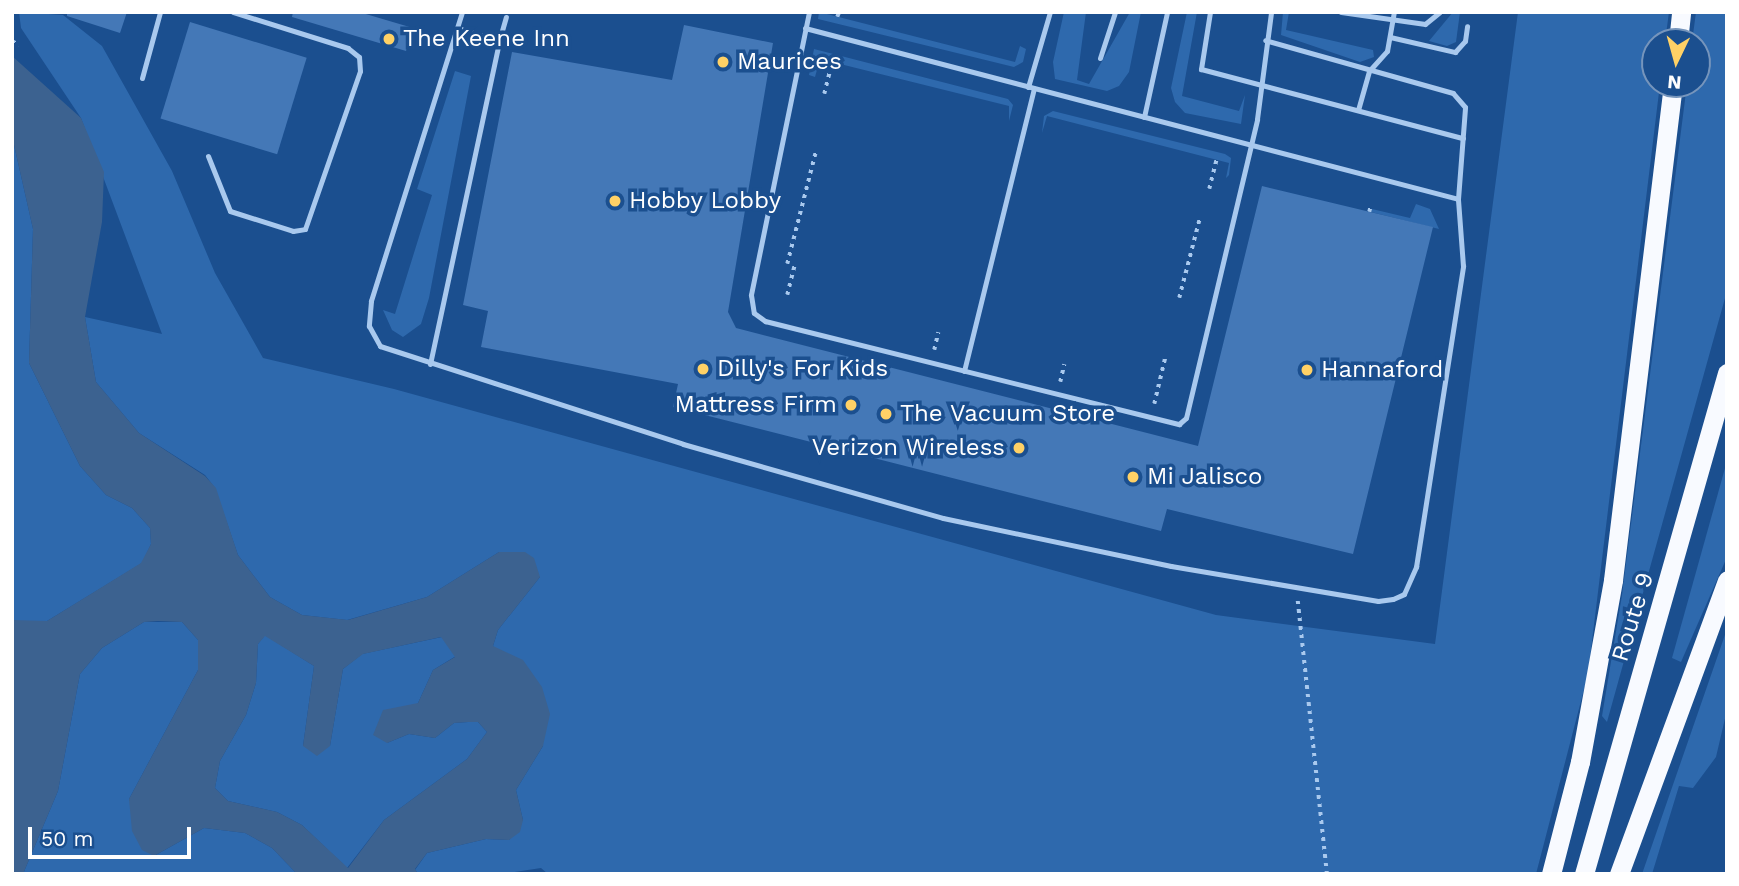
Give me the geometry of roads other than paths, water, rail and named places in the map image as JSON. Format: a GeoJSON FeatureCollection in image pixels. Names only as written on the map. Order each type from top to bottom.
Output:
{"type":"FeatureCollection","features":[{"type":"Feature","properties":{"kind":"highway"},"geometry":{"type":"LineString","coordinates":[[1551,874],[1580,762],[1613,580],[1670,98]]}},
{"type":"Feature","properties":{"kind":"highway","name":"Route 9"},"geometry":{"type":"LineString","coordinates":[[1584,874],[1727,373]]}},
{"type":"Feature","properties":{"kind":"highway"},"geometry":{"type":"LineString","coordinates":[[1619,874],[1727,580]]}},
{"type":"Feature","properties":{"kind":"lane"},"geometry":{"type":"LineString","coordinates":[[142,78],[160,12]]}},
{"type":"Feature","properties":{"kind":"lane"},"geometry":{"type":"LineString","coordinates":[[208,156],[230,211],[300,232],[360,71],[359,57],[348,48],[233,12]]}},
{"type":"Feature","properties":{"kind":"lane"},"geometry":{"type":"LineString","coordinates":[[462,12],[368,314],[370,332],[380,346],[683,444],[943,518],[1296,588],[1378,601],[1404,593],[1411,581],[1463,266],[1458,199],[1465,107],[1459,96],[1265,40]]}},
{"type":"Feature","properties":{"kind":"lane"},"geometry":{"type":"LineString","coordinates":[[809,12],[751,295],[754,313],[765,321],[1179,424],[1186,418],[1250,145],[1270,12]]}},
{"type":"Feature","properties":{"kind":"lane"},"geometry":{"type":"LineString","coordinates":[[964,371],[1049,12]]}},
{"type":"Feature","properties":{"kind":"lane"},"geometry":{"type":"LineString","coordinates":[[1100,58],[1115,12]]}},
{"type":"Feature","properties":{"kind":"lane"},"geometry":{"type":"LineString","coordinates":[[1144,117],[1167,12]]}},
{"type":"Feature","properties":{"kind":"lane"},"geometry":{"type":"LineString","coordinates":[[1210,12],[1201,69],[1463,138]]}},
{"type":"Feature","properties":{"kind":"lane"},"geometry":{"type":"LineString","coordinates":[[1342,12],[1425,24],[1440,12]]}},
{"type":"Feature","properties":{"kind":"lane"},"geometry":{"type":"LineString","coordinates":[[1358,110],[1369,71],[1383,57],[1394,12]]}},
{"type":"Feature","properties":{"kind":"lane"},"geometry":{"type":"LineString","coordinates":[[430,364],[506,17]]}},
{"type":"Feature","properties":{"kind":"lane"},"geometry":{"type":"LineString","coordinates":[[1390,37],[1455,52],[1465,41],[1467,26]]}},
{"type":"Feature","properties":{"kind":"lane"},"geometry":{"type":"LineString","coordinates":[[457,28],[499,41]]}},
{"type":"Feature","properties":{"kind":"lane"},"geometry":{"type":"LineString","coordinates":[[805,28],[1458,199]]}},
{"type":"Feature","properties":{"kind":"place","name":"The Keene Inn"},"geometry":{"type":"Point","coordinates":[389,39]}},
{"type":"Feature","properties":{"kind":"place","name":"Maurices"},"geometry":{"type":"Point","coordinates":[723,62]}},
{"type":"Feature","properties":{"kind":"place","name":"Hobby Lobby"},"geometry":{"type":"Point","coordinates":[615,201]}},
{"type":"Feature","properties":{"kind":"place","name":"Dilly's For Kids"},"geometry":{"type":"Point","coordinates":[703,369]}},
{"type":"Feature","properties":{"kind":"place","name":"Hannaford"},"geometry":{"type":"Point","coordinates":[1307,370]}},
{"type":"Feature","properties":{"kind":"place","name":"Mattress Firm"},"geometry":{"type":"Point","coordinates":[851,405]}},
{"type":"Feature","properties":{"kind":"place","name":"The Vacuum Store"},"geometry":{"type":"Point","coordinates":[886,414]}},
{"type":"Feature","properties":{"kind":"place","name":"Verizon Wireless"},"geometry":{"type":"Point","coordinates":[1019,448]}},
{"type":"Feature","properties":{"kind":"place","name":"Mi Jalisco"},"geometry":{"type":"Point","coordinates":[1133,477]}}]}
